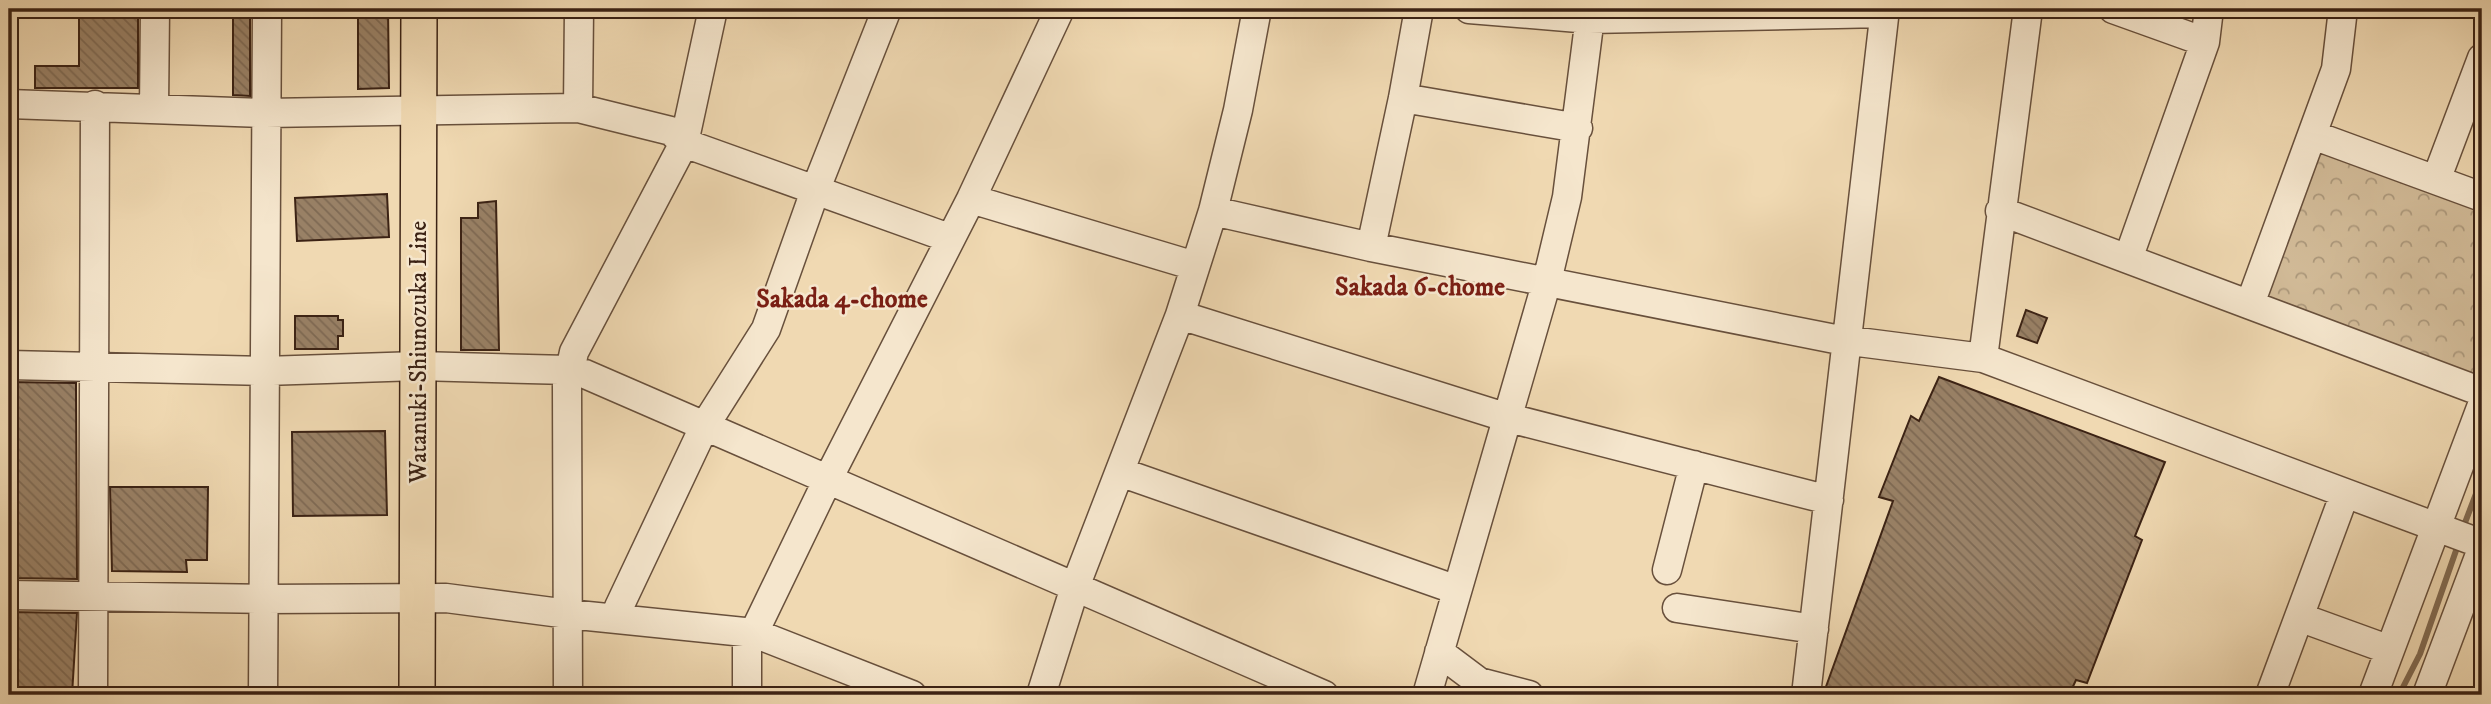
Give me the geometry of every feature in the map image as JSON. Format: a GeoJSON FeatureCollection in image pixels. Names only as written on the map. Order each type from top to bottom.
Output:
{"type":"FeatureCollection","features":[{"type":"Feature","properties":{"kind":"main road","name":"Watanuki-Shiunozuka Line"},"geometry":{"type":"LineString","coordinates":[[417,695],[419,9]]}},
{"type":"Feature","properties":{"kind":"street"},"geometry":{"type":"LineString","coordinates":[[154,108],[155,9]]}},
{"type":"Feature","properties":{"kind":"street"},"geometry":{"type":"LineString","coordinates":[[263,695],[267,9]]}},
{"type":"Feature","properties":{"kind":"street"},"geometry":{"type":"LineString","coordinates":[[578,108],[579,9]]}},
{"type":"Feature","properties":{"kind":"street"},"geometry":{"type":"LineString","coordinates":[[568,695],[569,370],[574,352],[684,143],[713,9]]}},
{"type":"Feature","properties":{"kind":"street"},"geometry":{"type":"LineString","coordinates":[[618,618],[619,607],[704,427],[766,329],[815,191],[887,9]]}},
{"type":"Feature","properties":{"kind":"street"},"geometry":{"type":"LineString","coordinates":[[747,695],[747,647],[828,479],[971,199],[1060,9]]}},
{"type":"Feature","properties":{"kind":"street"},"geometry":{"type":"LineString","coordinates":[[1041,695],[1075,587],[1180,315],[1213,211],[1238,110],[1257,9]]}},
{"type":"Feature","properties":{"kind":"street"},"geometry":{"type":"LineString","coordinates":[[1371,247],[1419,9]]}},
{"type":"Feature","properties":{"kind":"street"},"geometry":{"type":"LineString","coordinates":[[1469,9],[1591,14],[1884,11],[1806,695]]}},
{"type":"Feature","properties":{"kind":"street"},"geometry":{"type":"LineString","coordinates":[[1983,358],[2028,9]]}},
{"type":"Feature","properties":{"kind":"street"},"geometry":{"type":"LineString","coordinates":[[2113,9],[2205,42]]}},
{"type":"Feature","properties":{"kind":"street"},"geometry":{"type":"LineString","coordinates":[[2128,259],[2205,42],[2208,9]]}},
{"type":"Feature","properties":{"kind":"street"},"geometry":{"type":"LineString","coordinates":[[2250,304],[2336,69],[2343,9]]}},
{"type":"Feature","properties":{"kind":"street"},"geometry":{"type":"LineString","coordinates":[[1427,695],[1505,417],[1547,281],[1567,197],[1591,14]]}},
{"type":"Feature","properties":{"kind":"street"},"geometry":{"type":"LineString","coordinates":[[2436,180],[2482,58]]}},
{"type":"Feature","properties":{"kind":"street"},"geometry":{"type":"LineString","coordinates":[[1403,98],[1578,128]]}},
{"type":"Feature","properties":{"kind":"street"},"geometry":{"type":"LineString","coordinates":[[9,104],[266,113],[578,108],[671,131],[684,143],[949,238]]}},
{"type":"Feature","properties":{"kind":"street"},"geometry":{"type":"LineString","coordinates":[[93,695],[92,367],[95,105]]}},
{"type":"Feature","properties":{"kind":"street"},"geometry":{"type":"LineString","coordinates":[[2313,135],[2482,197]]}},
{"type":"Feature","properties":{"kind":"street"},"geometry":{"type":"LineString","coordinates":[[971,199],[1195,266]]}},
{"type":"Feature","properties":{"kind":"street"},"geometry":{"type":"LineString","coordinates":[[1213,211],[1371,247],[1847,340],[1983,358],[2482,544]]}},
{"type":"Feature","properties":{"kind":"street"},"geometry":{"type":"LineString","coordinates":[[2000,211],[2482,392]]}},
{"type":"Feature","properties":{"kind":"street"},"geometry":{"type":"LineString","coordinates":[[1180,315],[1505,417],[1829,500]]}},
{"type":"Feature","properties":{"kind":"street"},"geometry":{"type":"LineString","coordinates":[[9,365],[265,371],[418,366],[569,370],[828,479],[1324,695]]}},
{"type":"Feature","properties":{"kind":"street"},"geometry":{"type":"LineString","coordinates":[[2373,695],[2482,405]]}},
{"type":"Feature","properties":{"kind":"street"},"geometry":{"type":"LineString","coordinates":[[1667,569],[1694,465]]}},
{"type":"Feature","properties":{"kind":"street"},"geometry":{"type":"LineString","coordinates":[[1120,472],[1457,590]]}},
{"type":"Feature","properties":{"kind":"street"},"geometry":{"type":"LineString","coordinates":[[2270,695],[2345,493]]}},
{"type":"Feature","properties":{"kind":"street"},"geometry":{"type":"LineString","coordinates":[[2427,695],[2482,550]]}},
{"type":"Feature","properties":{"kind":"street"},"geometry":{"type":"LineString","coordinates":[[9,595],[265,599],[417,597],[754,633],[912,695]]}},
{"type":"Feature","properties":{"kind":"street"},"geometry":{"type":"LineString","coordinates":[[1677,608],[1814,629]]}},
{"type":"Feature","properties":{"kind":"street"},"geometry":{"type":"LineString","coordinates":[[2299,617],[2390,650]]}},
{"type":"Feature","properties":{"kind":"street"},"geometry":{"type":"LineString","coordinates":[[1439,652],[1479,682],[1529,695]]}},
{"type":"Feature","properties":{"kind":"green space"},"geometry":{"type":"Polygon","coordinates":[[[2323,149],[2482,209],[2482,378],[2269,300],[2265,295],[2316,152],[2323,149]]]}},
{"type":"Feature","properties":{"kind":"building"},"geometry":{"type":"Polygon","coordinates":[[[79,9],[138,9],[138,88],[35,88],[35,66],[79,66],[79,9]]]}},
{"type":"Feature","properties":{"kind":"building"},"geometry":{"type":"Polygon","coordinates":[[[233,9],[250,9],[250,96],[233,95],[233,9]]]}},
{"type":"Feature","properties":{"kind":"building"},"geometry":{"type":"Polygon","coordinates":[[[358,9],[388,9],[389,88],[358,89],[358,9]]]}},
{"type":"Feature","properties":{"kind":"building"},"geometry":{"type":"Polygon","coordinates":[[[387,194],[389,237],[297,241],[295,198],[387,194]]]}},
{"type":"Feature","properties":{"kind":"building"},"geometry":{"type":"Polygon","coordinates":[[[496,201],[499,350],[461,350],[461,218],[478,218],[478,203],[496,201]]]}},
{"type":"Feature","properties":{"kind":"building"},"geometry":{"type":"Polygon","coordinates":[[[2026,310],[2047,318],[2037,343],[2017,336],[2026,310]]]}},
{"type":"Feature","properties":{"kind":"building"},"geometry":{"type":"Polygon","coordinates":[[[295,316],[338,316],[338,320],[343,320],[343,336],[338,336],[338,349],[295,349],[295,316]]]}},
{"type":"Feature","properties":{"kind":"building"},"geometry":{"type":"Polygon","coordinates":[[[1939,377],[2165,462],[2135,536],[2142,540],[2087,683],[2076,680],[2069,695],[1823,695],[1893,501],[1879,497],[1911,416],[1919,421],[1939,377]]]}},
{"type":"Feature","properties":{"kind":"building"},"geometry":{"type":"Polygon","coordinates":[[[9,382],[76,383],[77,579],[9,578],[9,382]]]}},
{"type":"Feature","properties":{"kind":"building"},"geometry":{"type":"Polygon","coordinates":[[[385,431],[387,515],[293,516],[292,432],[385,431]]]}},
{"type":"Feature","properties":{"kind":"building"},"geometry":{"type":"Polygon","coordinates":[[[110,487],[208,487],[207,560],[186,560],[187,572],[112,571],[110,487]]]}},
{"type":"Feature","properties":{"kind":"building"},"geometry":{"type":"Polygon","coordinates":[[[9,612],[77,613],[72,695],[9,695],[9,612]]]}},
{"type":"Feature","properties":{"kind":"waterway"},"geometry":{"type":"LineString","coordinates":[[2463,528],[2482,478]]}},
{"type":"Feature","properties":{"kind":"waterway"},"geometry":{"type":"LineString","coordinates":[[2399,695],[2420,654],[2459,542]]}},
{"type":"Feature","properties":{"kind":"district","name":"Sakada 6-chome"},"geometry":{"type":"Point","coordinates":[1420,286]}},
{"type":"Feature","properties":{"kind":"district","name":"Sakada 4-chome"},"geometry":{"type":"Point","coordinates":[842,298]}}]}
